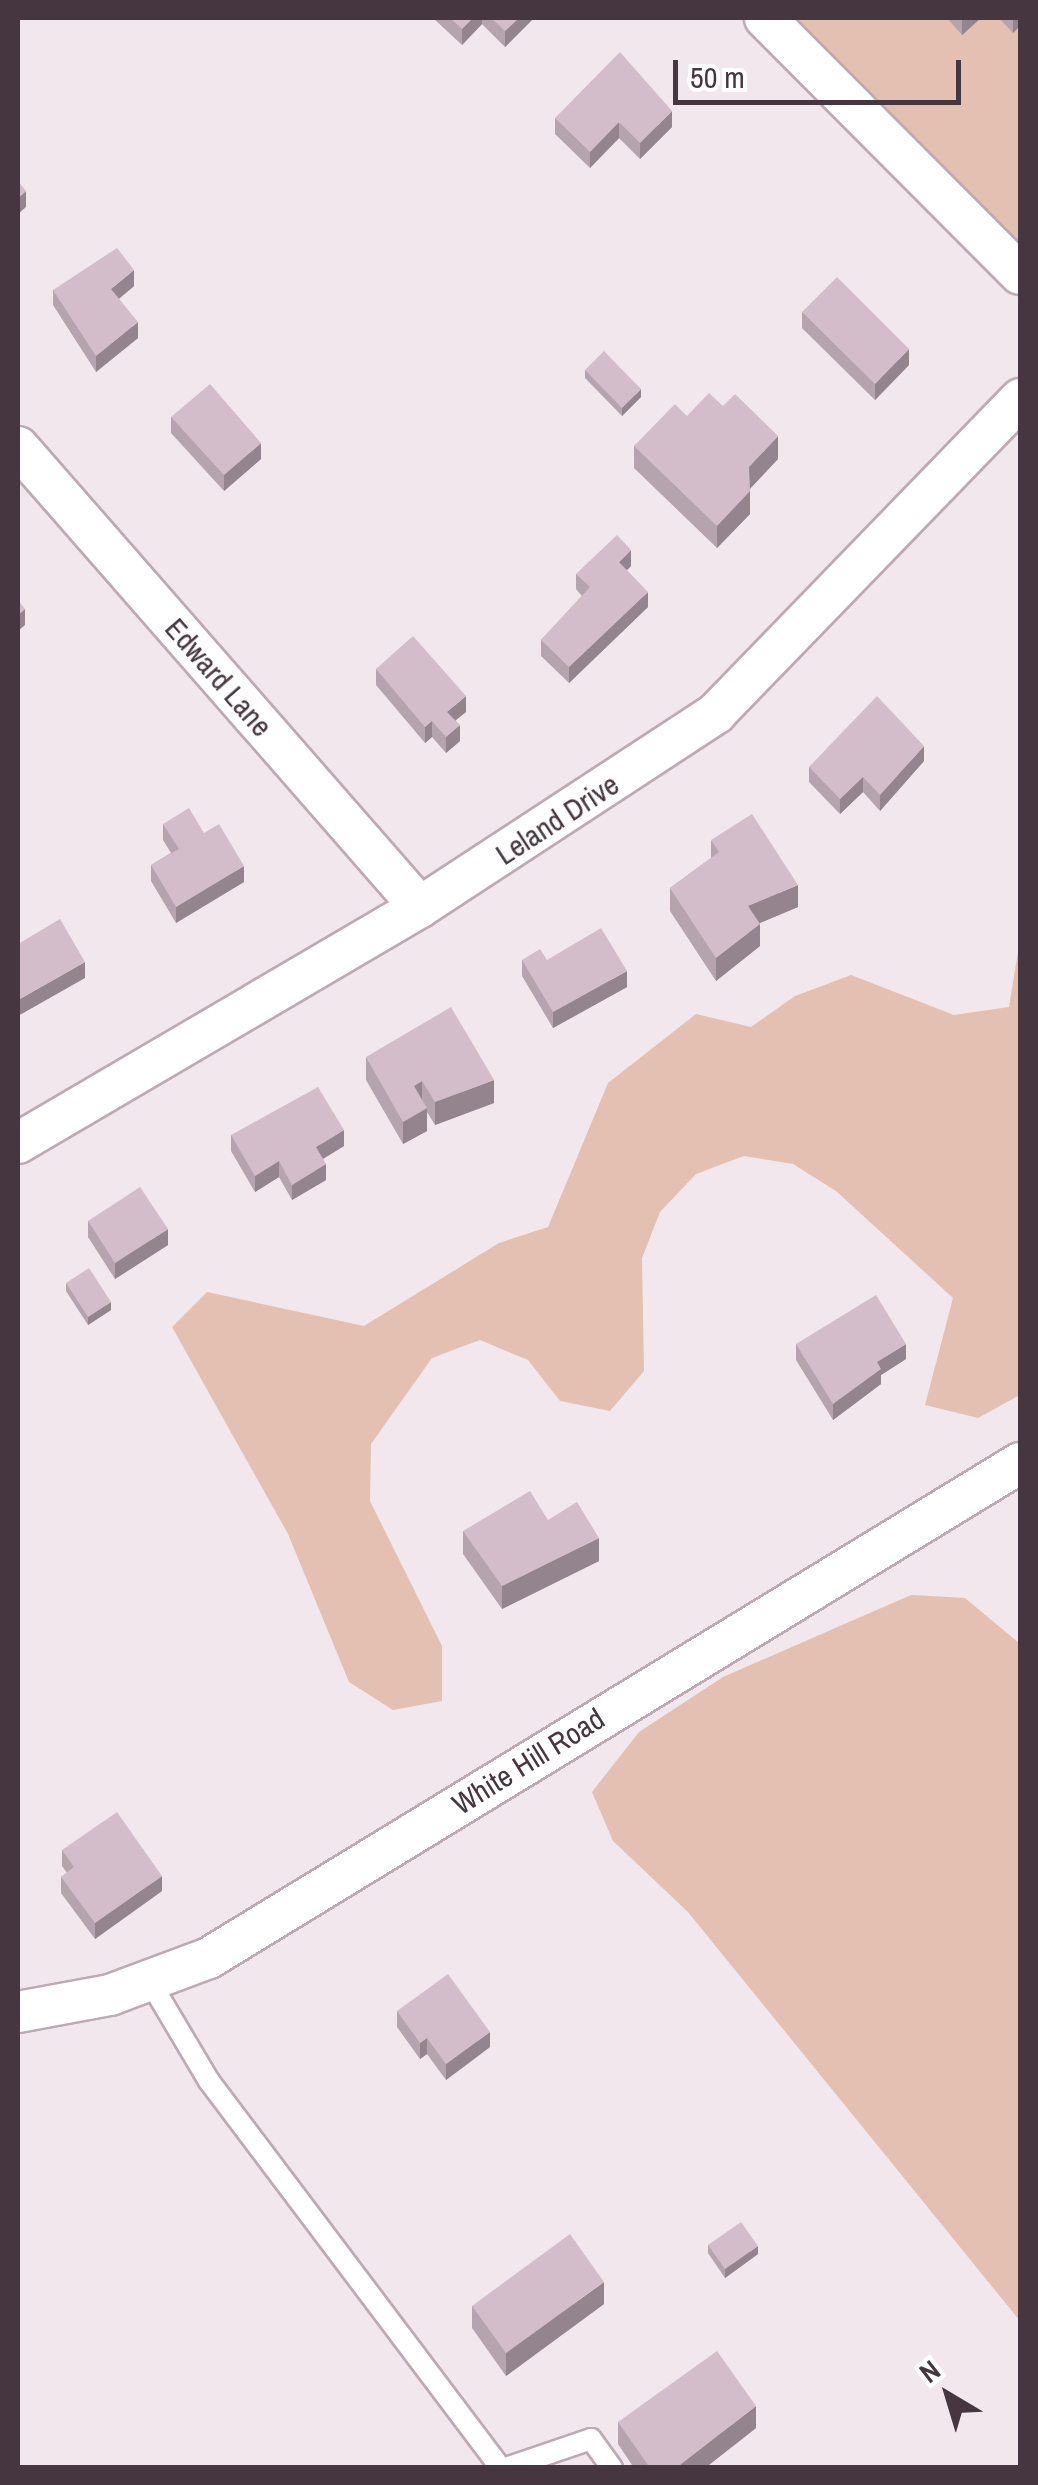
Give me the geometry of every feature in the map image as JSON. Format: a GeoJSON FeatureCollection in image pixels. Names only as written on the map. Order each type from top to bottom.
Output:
{"type":"FeatureCollection","features":[{"type":"Feature","properties":{"kind":"street"},"geometry":{"type":"LineString","coordinates":[[765,18],[1020,274]]}},
{"type":"Feature","properties":{"kind":"street","name":"Leland Drive"},"geometry":{"type":"LineString","coordinates":[[18,1143],[420,907],[716,713],[1020,398]]}},
{"type":"Feature","properties":{"kind":"street","name":"Edward Lane"},"geometry":{"type":"LineString","coordinates":[[18,447],[420,907]]}},
{"type":"Feature","properties":{"kind":"street","name":"White Hill Road"},"geometry":{"type":"LineString","coordinates":[[18,2012],[149,1980],[209,1958],[1020,1462]]}},
{"type":"Feature","properties":{"kind":"lane"},"geometry":{"type":"LineString","coordinates":[[149,1980],[209,2081],[504,2468],[592,2440],[612,2468]]}},
{"type":"Feature","properties":{"kind":"shaded area"},"geometry":{"type":"Polygon","coordinates":[[[777,18],[1020,18],[1020,250],[777,18]]]}},
{"type":"Feature","properties":{"kind":"shaded area"},"geometry":{"type":"Polygon","coordinates":[[[1020,939],[1020,1395],[978,1418],[925,1405],[953,1298],[836,1191],[793,1164],[744,1156],[696,1174],[660,1212],[642,1258],[644,1371],[610,1411],[560,1401],[528,1360],[480,1340],[432,1358],[371,1444],[370,1501],[442,1646],[442,1701],[393,1710],[349,1682],[288,1534],[172,1327],[207,1292],[364,1326],[499,1243],[548,1227],[608,1083],[696,1014],[751,1027],[795,996],[851,975],[954,1015],[1009,1007],[1020,939]]]}},
{"type":"Feature","properties":{"kind":"shaded area"},"geometry":{"type":"Polygon","coordinates":[[[911,1595],[965,1598],[1020,1644],[1020,2321],[688,1912],[613,1841],[592,1792],[639,1732],[723,1677],[911,1595]]]}},
{"type":"Feature","properties":{"kind":"building"},"geometry":{"type":"Polygon","coordinates":[[[450,18],[473,18],[462,29],[450,18]]]}},
{"type":"Feature","properties":{"kind":"building"},"geometry":{"type":"Polygon","coordinates":[[[491,18],[519,18],[505,31],[491,18]]]}},
{"type":"Feature","properties":{"kind":"building"},"geometry":{"type":"Polygon","coordinates":[[[620,52],[672,111],[640,143],[619,122],[590,152],[555,118],[620,52]]]}},
{"type":"Feature","properties":{"kind":"building"},"geometry":{"type":"Polygon","coordinates":[[[18,181],[26,191],[18,198],[18,181]]]}},
{"type":"Feature","properties":{"kind":"building"},"geometry":{"type":"Polygon","coordinates":[[[117,248],[134,270],[111,289],[138,322],[96,356],[53,290],[117,248]]]}},
{"type":"Feature","properties":{"kind":"building"},"geometry":{"type":"Polygon","coordinates":[[[837,277],[909,349],[875,384],[802,312],[837,277]]]}},
{"type":"Feature","properties":{"kind":"building"},"geometry":{"type":"Polygon","coordinates":[[[604,351],[641,389],[622,408],[585,370],[604,351]]]}},
{"type":"Feature","properties":{"kind":"building"},"geometry":{"type":"Polygon","coordinates":[[[210,384],[261,443],[224,475],[171,417],[210,384]]]}},
{"type":"Feature","properties":{"kind":"building"},"geometry":{"type":"Polygon","coordinates":[[[709,393],[723,406],[735,394],[778,436],[749,467],[750,491],[717,526],[634,446],[675,404],[687,416],[709,393]]]}},
{"type":"Feature","properties":{"kind":"building"},"geometry":{"type":"Polygon","coordinates":[[[617,535],[631,550],[619,562],[648,592],[569,667],[541,640],[590,587],[576,574],[617,535]]]}},
{"type":"Feature","properties":{"kind":"building"},"geometry":{"type":"Polygon","coordinates":[[[413,636],[466,696],[447,712],[460,725],[446,737],[432,721],[425,727],[376,669],[413,636]]]}},
{"type":"Feature","properties":{"kind":"building"},"geometry":{"type":"Polygon","coordinates":[[[877,696],[924,746],[880,795],[863,777],[840,799],[809,767],[877,696]]]}},
{"type":"Feature","properties":{"kind":"building"},"geometry":{"type":"Polygon","coordinates":[[[189,808],[204,833],[219,824],[244,866],[176,907],[151,865],[179,849],[163,824],[189,808]]]}},
{"type":"Feature","properties":{"kind":"building"},"geometry":{"type":"Polygon","coordinates":[[[752,814],[798,885],[748,906],[760,924],[716,958],[670,888],[719,852],[711,840],[752,814]]]}},
{"type":"Feature","properties":{"kind":"building"},"geometry":{"type":"Polygon","coordinates":[[[60,919],[85,962],[18,1000],[18,944],[60,919]]]}},
{"type":"Feature","properties":{"kind":"building"},"geometry":{"type":"Polygon","coordinates":[[[601,928],[627,971],[553,1012],[522,960],[540,949],[547,960],[601,928]]]}},
{"type":"Feature","properties":{"kind":"building"},"geometry":{"type":"Polygon","coordinates":[[[451,1007],[494,1080],[435,1102],[422,1081],[414,1086],[427,1108],[403,1122],[366,1057],[451,1007]]]}},
{"type":"Feature","properties":{"kind":"building"},"geometry":{"type":"Polygon","coordinates":[[[318,1087],[344,1130],[316,1147],[326,1164],[292,1185],[279,1161],[255,1176],[231,1135],[318,1087]]]}},
{"type":"Feature","properties":{"kind":"building"},"geometry":{"type":"Polygon","coordinates":[[[140,1187],[168,1229],[115,1263],[88,1221],[140,1187]]]}},
{"type":"Feature","properties":{"kind":"building"},"geometry":{"type":"Polygon","coordinates":[[[89,1268],[111,1302],[88,1317],[66,1283],[89,1268]]]}},
{"type":"Feature","properties":{"kind":"building"},"geometry":{"type":"Polygon","coordinates":[[[876,1295],[906,1344],[877,1362],[881,1369],[833,1404],[796,1344],[876,1295]]]}},
{"type":"Feature","properties":{"kind":"building"},"geometry":{"type":"Polygon","coordinates":[[[530,1491],[548,1520],[577,1502],[599,1538],[502,1586],[463,1531],[530,1491]]]}},
{"type":"Feature","properties":{"kind":"building"},"geometry":{"type":"Polygon","coordinates":[[[117,1812],[162,1876],[95,1923],[61,1877],[74,1867],[62,1850],[117,1812]]]}},
{"type":"Feature","properties":{"kind":"building"},"geometry":{"type":"Polygon","coordinates":[[[448,1974],[490,2032],[446,2064],[427,2038],[420,2043],[397,2011],[448,1974]]]}},
{"type":"Feature","properties":{"kind":"building"},"geometry":{"type":"Polygon","coordinates":[[[741,2222],[758,2246],[725,2269],[708,2245],[741,2222]]]}},
{"type":"Feature","properties":{"kind":"building"},"geometry":{"type":"Polygon","coordinates":[[[570,2234],[604,2282],[506,2353],[472,2306],[570,2234]]]}},
{"type":"Feature","properties":{"kind":"building"},"geometry":{"type":"Polygon","coordinates":[[[717,2351],[756,2406],[676,2468],[650,2468],[618,2422],[717,2351]]]}}]}
